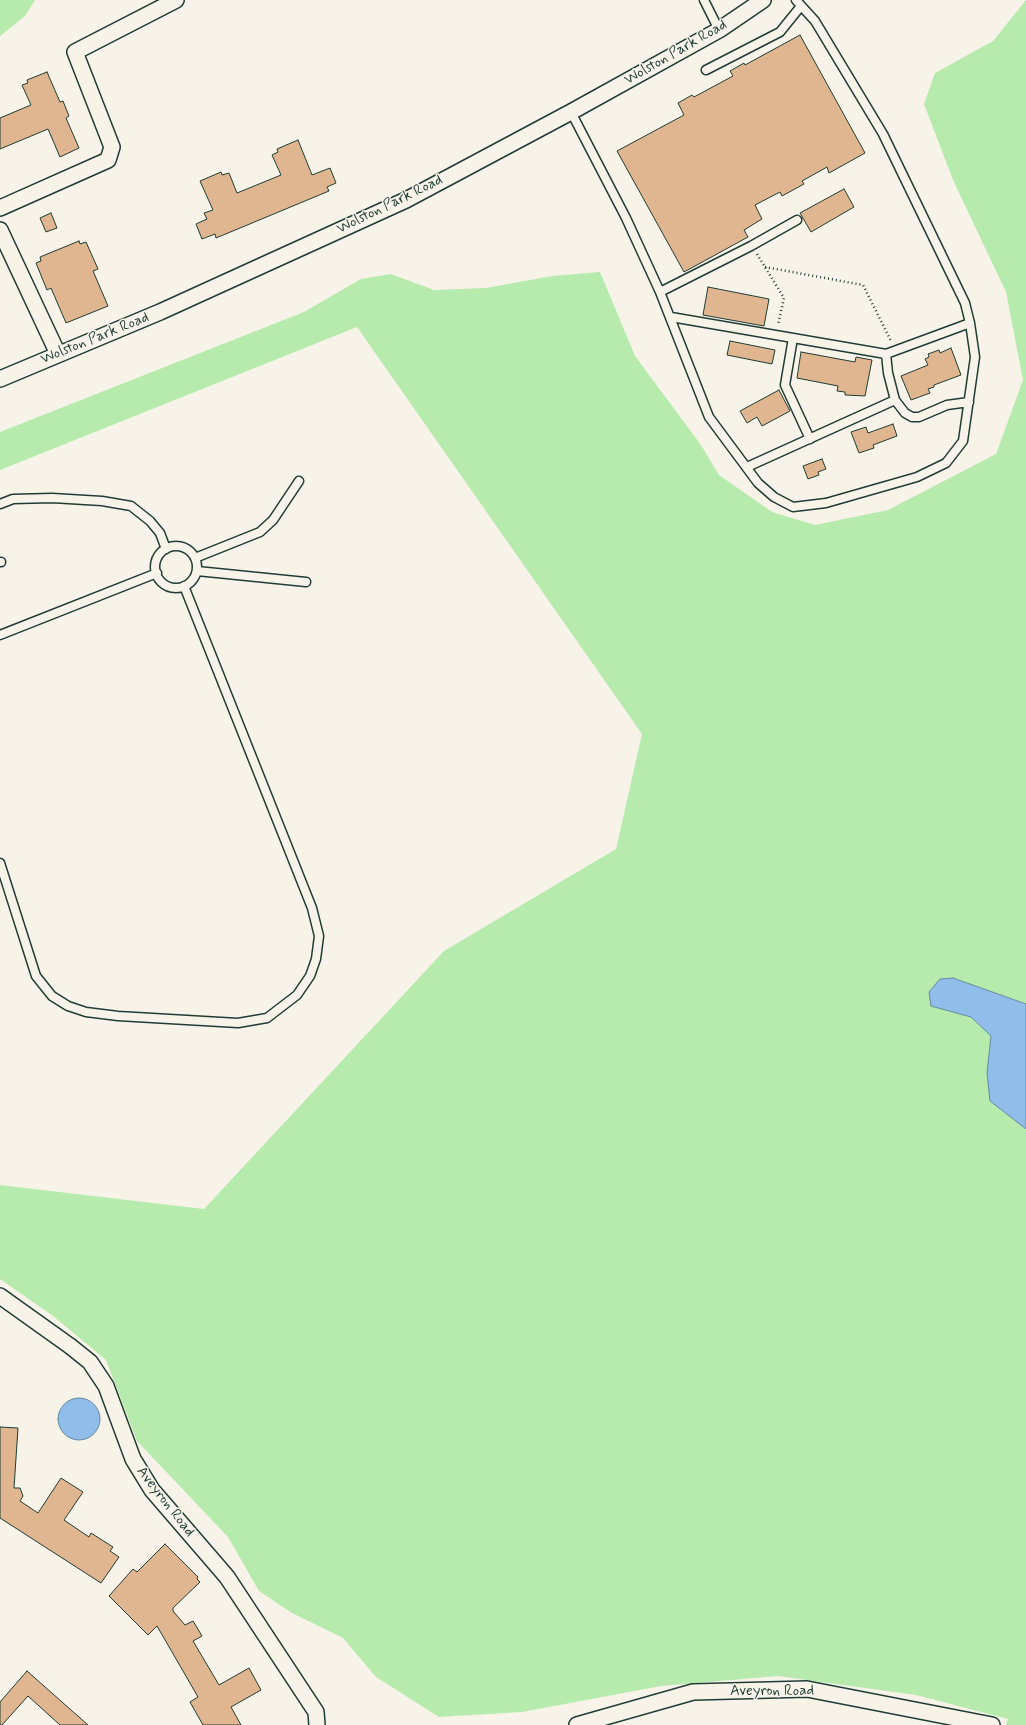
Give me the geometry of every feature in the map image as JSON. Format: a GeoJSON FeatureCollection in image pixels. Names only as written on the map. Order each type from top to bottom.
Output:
{"type":"FeatureCollection","features":[{"type":"Feature","properties":{"kind":"street"},"geometry":{"type":"LineString","coordinates":[[0,208],[108,160],[112,146],[75,52],[176,0]]}},
{"type":"Feature","properties":{"kind":"street","name":"Wolston Park Road"},"geometry":{"type":"LineString","coordinates":[[0,379],[160,312],[406,200],[571,112],[719,30],[763,0]]}},
{"type":"Feature","properties":{"kind":"street"},"geometry":{"type":"LineString","coordinates":[[0,230],[58,354]]}},
{"type":"Feature","properties":{"kind":"street","name":"Aveyron Road"},"geometry":{"type":"LineString","coordinates":[[0,1296],[90,1362],[106,1386],[133,1459],[152,1490],[227,1577],[316,1712],[317,1725]]}},
{"type":"Feature","properties":{"kind":"street","name":"Aveyron Road"},"geometry":{"type":"LineString","coordinates":[[578,1725],[693,1692],[807,1689],[992,1725]]}},
{"type":"Feature","properties":{"kind":"lane"},"geometry":{"type":"LineString","coordinates":[[704,0],[719,30]]}},
{"type":"Feature","properties":{"kind":"lane"},"geometry":{"type":"LineString","coordinates":[[571,112],[626,218],[660,292],[709,417],[758,483],[774,497],[793,507],[826,503],[917,477],[946,463],[962,441],[975,357],[970,323],[965,303],[883,134],[815,21],[799,3],[780,32],[706,70]]}},
{"type":"Feature","properties":{"kind":"lane"},"geometry":{"type":"LineString","coordinates":[[660,292],[751,246],[797,220]]}},
{"type":"Feature","properties":{"kind":"lane"},"geometry":{"type":"LineString","coordinates":[[671,317],[886,354],[970,323]]}},
{"type":"Feature","properties":{"kind":"lane"},"geometry":{"type":"LineString","coordinates":[[793,338],[785,385],[810,439]]}},
{"type":"Feature","properties":{"kind":"lane"},"geometry":{"type":"LineString","coordinates":[[886,354],[888,373],[895,400],[905,413],[912,417],[919,417],[947,406],[969,402]]}},
{"type":"Feature","properties":{"kind":"lane"},"geometry":{"type":"LineString","coordinates":[[747,467],[895,400]]}},
{"type":"Feature","properties":{"kind":"lane"},"geometry":{"type":"LineString","coordinates":[[195,558],[260,532],[273,520],[299,481]]}},
{"type":"Feature","properties":{"kind":"lane"},"geometry":{"type":"LineString","coordinates":[[0,504],[13,499],[52,498],[102,500],[131,506],[150,521],[160,533],[166,549]]}},
{"type":"Feature","properties":{"kind":"lane"},"geometry":{"type":"LineString","coordinates":[[179,546],[192,552],[195,558],[197,571],[195,578],[184,586],[178,588],[165,584],[156,573],[157,559],[166,549],[179,546]]}},
{"type":"Feature","properties":{"kind":"lane"},"geometry":{"type":"LineString","coordinates":[[197,571],[306,582]]}},
{"type":"Feature","properties":{"kind":"lane"},"geometry":{"type":"LineString","coordinates":[[0,635],[156,573]]}},
{"type":"Feature","properties":{"kind":"lane"},"geometry":{"type":"LineString","coordinates":[[0,863],[36,976],[52,996],[68,1006],[86,1012],[118,1016],[238,1023],[267,1018],[297,995],[310,976],[316,959],[319,936],[312,908],[184,586]]}},
{"type":"Feature","properties":{"kind":"path"},"geometry":{"type":"LineString","coordinates":[[751,246],[784,298],[776,335]]}},
{"type":"Feature","properties":{"kind":"path"},"geometry":{"type":"LineString","coordinates":[[765,267],[863,285],[891,342],[886,354]]}},
{"type":"Feature","properties":{"kind":"green space"},"geometry":{"type":"Polygon","coordinates":[[[0,0],[35,0],[25,16],[0,36],[0,0]]]}},
{"type":"Feature","properties":{"kind":"green space"},"geometry":{"type":"Polygon","coordinates":[[[1026,0],[1026,1004],[953,978],[931,1006],[971,1017],[991,1036],[987,1073],[990,1101],[1026,1129],[1026,1725],[1006,1725],[1008,1719],[916,1695],[778,1676],[661,1686],[522,1712],[439,1717],[376,1677],[343,1638],[292,1613],[259,1591],[228,1537],[137,1441],[106,1360],[53,1316],[0,1279],[0,1185],[204,1209],[444,951],[616,849],[642,734],[357,327],[0,470],[0,432],[304,312],[361,279],[391,274],[434,290],[486,288],[552,276],[600,272],[635,356],[701,445],[719,475],[772,512],[815,525],[888,510],[996,454],[1023,380],[1006,292],[953,180],[924,104],[935,73],[993,41],[1026,0]]]}},
{"type":"Feature","properties":{"kind":"water"},"geometry":{"type":"Polygon","coordinates":[[[953,978],[1026,1004],[1026,1129],[990,1101],[987,1073],[991,1036],[971,1017],[931,1006],[929,992],[940,979],[953,978]]]}},
{"type":"Feature","properties":{"kind":"water"},"geometry":{"type":"Polygon","coordinates":[[[75,1398],[83,1398],[94,1404],[100,1415],[100,1423],[94,1434],[83,1440],[75,1440],[64,1434],[58,1423],[58,1415],[64,1404],[75,1398]]]}},
{"type":"Feature","properties":{"kind":"building"},"geometry":{"type":"Polygon","coordinates":[[[800,35],[865,153],[829,173],[827,167],[802,181],[804,184],[782,196],[780,192],[755,205],[762,219],[744,230],[748,237],[684,272],[617,151],[684,115],[678,103],[692,95],[694,97],[733,76],[730,71],[744,63],[745,65],[800,35]]]}},
{"type":"Feature","properties":{"kind":"building"},"geometry":{"type":"Polygon","coordinates":[[[47,72],[60,102],[63,101],[69,116],[66,118],[79,148],[60,157],[48,129],[0,149],[0,118],[31,105],[22,85],[28,83],[27,80],[47,72]]]}},
{"type":"Feature","properties":{"kind":"building"},"geometry":{"type":"Polygon","coordinates":[[[298,140],[312,175],[330,168],[336,183],[327,187],[329,191],[216,238],[215,234],[202,239],[196,224],[207,219],[204,213],[213,210],[200,181],[221,172],[222,175],[229,173],[237,193],[281,175],[272,155],[278,152],[277,149],[298,140]]]}},
{"type":"Feature","properties":{"kind":"building"},"geometry":{"type":"Polygon","coordinates":[[[844,189],[854,207],[811,232],[800,213],[844,189]]]}},
{"type":"Feature","properties":{"kind":"building"},"geometry":{"type":"Polygon","coordinates":[[[51,213],[57,228],[46,232],[40,218],[51,213]]]}},
{"type":"Feature","properties":{"kind":"building"},"geometry":{"type":"Polygon","coordinates":[[[79,241],[80,244],[86,242],[98,269],[93,271],[108,306],[66,323],[51,288],[47,290],[36,263],[41,261],[40,257],[79,241]]]}},
{"type":"Feature","properties":{"kind":"building"},"geometry":{"type":"Polygon","coordinates":[[[708,287],[769,299],[764,326],[703,315],[708,287]]]}},
{"type":"Feature","properties":{"kind":"building"},"geometry":{"type":"Polygon","coordinates":[[[730,341],[775,350],[772,364],[727,355],[730,341]]]}},
{"type":"Feature","properties":{"kind":"building"},"geometry":{"type":"Polygon","coordinates":[[[951,348],[961,375],[934,385],[934,387],[928,389],[930,393],[911,400],[901,376],[928,365],[925,359],[929,357],[928,354],[939,350],[940,353],[951,348]]]}},
{"type":"Feature","properties":{"kind":"building"},"geometry":{"type":"Polygon","coordinates":[[[801,352],[855,362],[856,357],[872,360],[865,396],[845,395],[845,392],[837,391],[838,386],[797,378],[801,352]]]}},
{"type":"Feature","properties":{"kind":"building"},"geometry":{"type":"Polygon","coordinates":[[[779,390],[790,411],[762,426],[757,417],[747,423],[740,411],[779,390]]]}},
{"type":"Feature","properties":{"kind":"building"},"geometry":{"type":"Polygon","coordinates":[[[893,424],[897,436],[873,445],[874,448],[859,453],[851,432],[866,427],[868,433],[893,424]]]}},
{"type":"Feature","properties":{"kind":"building"},"geometry":{"type":"Polygon","coordinates":[[[822,459],[826,469],[818,472],[819,475],[808,479],[803,466],[822,459]]]}},
{"type":"Feature","properties":{"kind":"building"},"geometry":{"type":"Polygon","coordinates":[[[0,1427],[18,1428],[14,1488],[20,1488],[23,1496],[20,1501],[38,1513],[61,1478],[83,1492],[64,1520],[89,1537],[91,1533],[113,1547],[110,1551],[119,1557],[101,1583],[0,1518],[0,1427]]]}},
{"type":"Feature","properties":{"kind":"building"},"geometry":{"type":"Polygon","coordinates":[[[165,1544],[198,1577],[197,1579],[200,1582],[173,1608],[173,1611],[185,1625],[193,1621],[202,1636],[193,1641],[219,1685],[249,1668],[261,1690],[231,1707],[241,1725],[203,1725],[190,1702],[198,1697],[157,1626],[148,1635],[109,1596],[133,1569],[137,1572],[165,1544]]]}},
{"type":"Feature","properties":{"kind":"building"},"geometry":{"type":"Polygon","coordinates":[[[27,1671],[88,1725],[60,1725],[28,1696],[2,1725],[0,1725],[0,1702],[27,1671]]]}}]}
